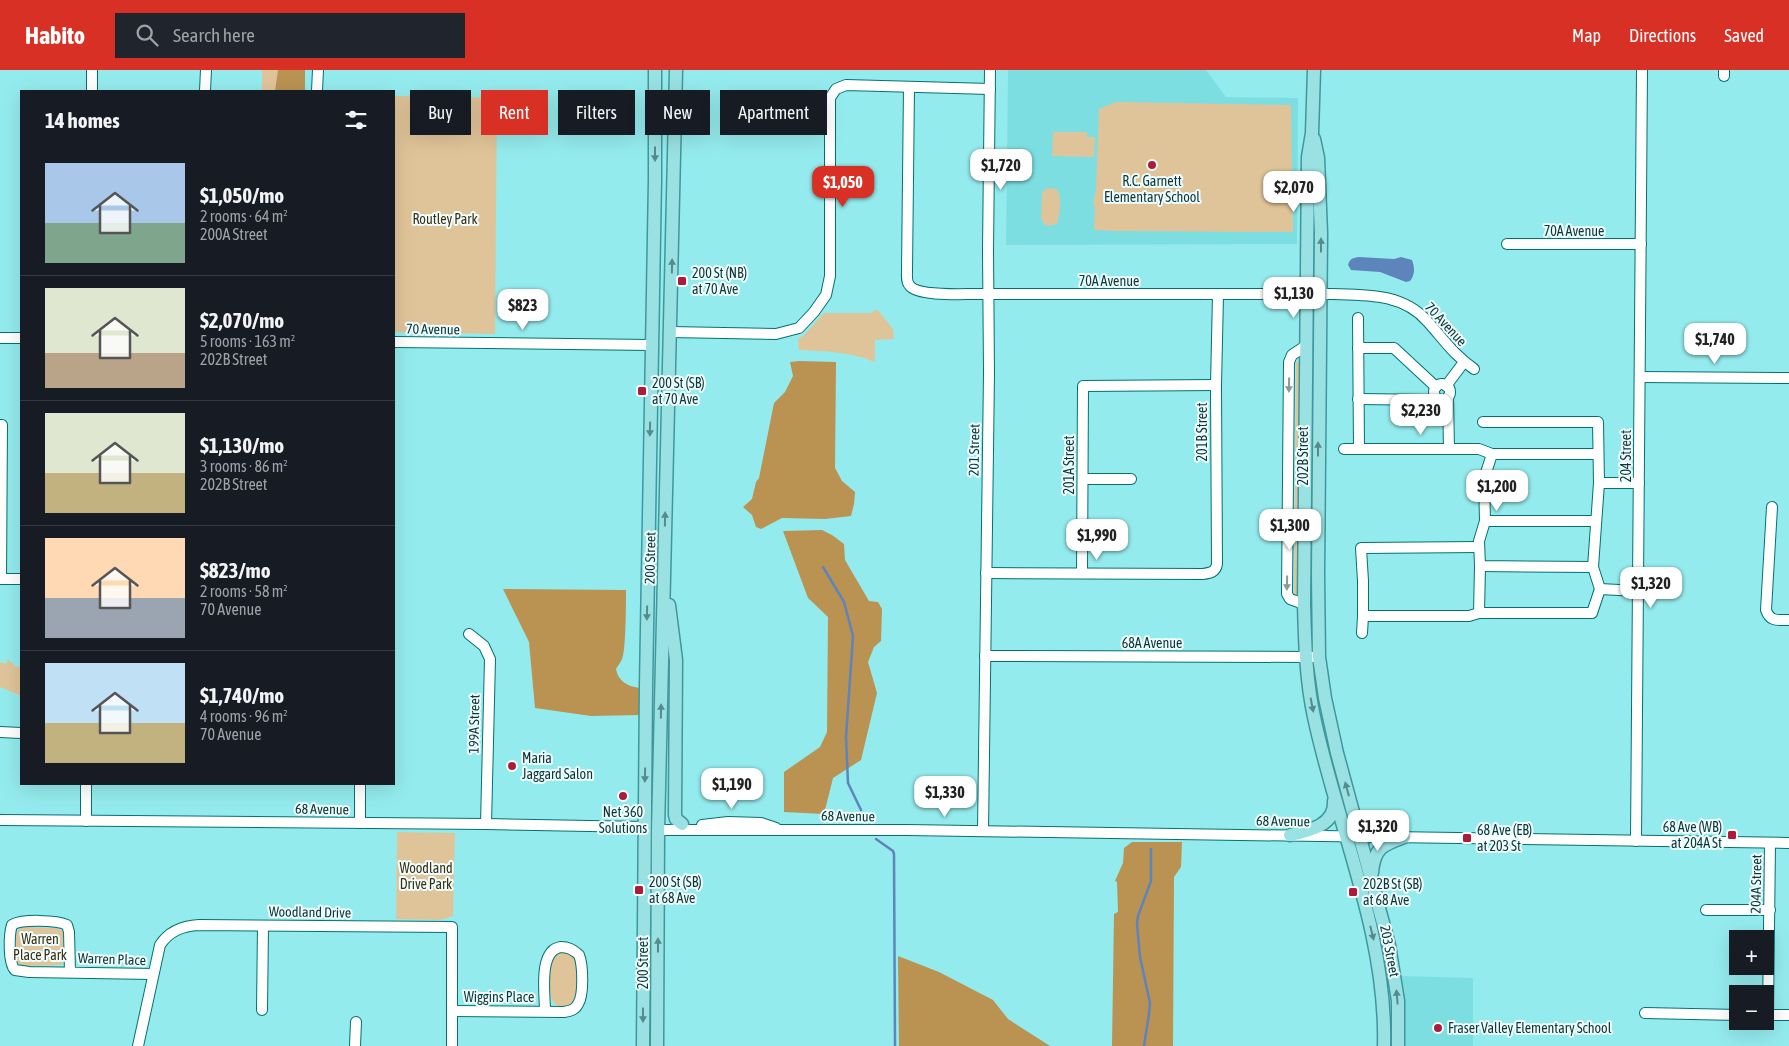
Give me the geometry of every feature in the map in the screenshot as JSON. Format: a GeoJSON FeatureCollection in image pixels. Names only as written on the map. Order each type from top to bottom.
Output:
{"type":"FeatureCollection","features":[{"type":"Feature","properties":{"kind":"main road","name":"200 Street"},"geometry":{"type":"LineString","coordinates":[[643,1046],[644,827],[656,70]]}},
{"type":"Feature","properties":{"kind":"main road","name":"200 Street"},"geometry":{"type":"LineString","coordinates":[[657,1046],[658,830],[662,625],[666,568],[676,70]]}},
{"type":"Feature","properties":{"kind":"main road","name":"202B Street"},"geometry":{"type":"LineString","coordinates":[[1314,70],[1312,133],[1308,157],[1314,294],[1319,657],[1328,717],[1360,836]]}},
{"type":"Feature","properties":{"kind":"main road","name":"202B Street"},"geometry":{"type":"LineString","coordinates":[[1314,294],[1307,345],[1305,657],[1313,713],[1345,836]]}},
{"type":"Feature","properties":{"kind":"main road"},"geometry":{"type":"LineString","coordinates":[[651,345],[658,350],[664,359],[669,377]]}},
{"type":"Feature","properties":{"kind":"main road"},"geometry":{"type":"LineString","coordinates":[[666,568],[676,660],[674,815],[682,824]]}},
{"type":"Feature","properties":{"kind":"main road"},"geometry":{"type":"LineString","coordinates":[[1290,835],[1308,832],[1328,820],[1332,815],[1334,805],[1333,788]]}},
{"type":"Feature","properties":{"kind":"main road","name":"203 Street"},"geometry":{"type":"LineString","coordinates":[[1345,836],[1376,947],[1384,1002],[1384,1046]]}},
{"type":"Feature","properties":{"kind":"main road","name":"203 Street"},"geometry":{"type":"LineString","coordinates":[[1360,836],[1389,945],[1395,977],[1398,1000],[1398,1046]]}},
{"type":"Feature","properties":{"kind":"main road"},"geometry":{"type":"LineString","coordinates":[[1371,876],[1377,850],[1386,844],[1404,837]]}},
{"type":"Feature","properties":{"kind":"street"},"geometry":{"type":"LineString","coordinates":[[92,70],[92,90]]}},
{"type":"Feature","properties":{"kind":"street"},"geometry":{"type":"LineString","coordinates":[[205,90],[206,70]]}},
{"type":"Feature","properties":{"kind":"street"},"geometry":{"type":"LineString","coordinates":[[317,90],[318,70]]}},
{"type":"Feature","properties":{"kind":"street","name":"201 Street"},"geometry":{"type":"LineString","coordinates":[[984,831],[990,349],[988,294],[990,70]]}},
{"type":"Feature","properties":{"kind":"street","name":"204 Street"},"geometry":{"type":"LineString","coordinates":[[1636,841],[1642,70]]}},
{"type":"Feature","properties":{"kind":"street"},"geometry":{"type":"LineString","coordinates":[[670,332],[776,334],[799,328],[826,295],[830,276],[830,98],[836,89],[846,86],[990,89]]}},
{"type":"Feature","properties":{"kind":"street","name":"70A Avenue"},"geometry":{"type":"LineString","coordinates":[[909,87],[906,271],[908,284],[914,290],[988,294],[1314,294]]}},
{"type":"Feature","properties":{"kind":"street","name":"70A Avenue"},"geometry":{"type":"LineString","coordinates":[[1507,244],[1641,244]]}},
{"type":"Feature","properties":{"kind":"street","name":"70 Avenue"},"geometry":{"type":"LineString","coordinates":[[1314,294],[1368,294],[1398,301],[1423,317],[1447,347],[1474,369]]}},
{"type":"Feature","properties":{"kind":"street","name":"201B Street"},"geometry":{"type":"LineString","coordinates":[[1082,573],[1203,574],[1216,570],[1218,295]]}},
{"type":"Feature","properties":{"kind":"street"},"geometry":{"type":"LineString","coordinates":[[1358,318],[1359,449]]}},
{"type":"Feature","properties":{"kind":"street"},"geometry":{"type":"LineString","coordinates":[[0,338],[20,338]]}},
{"type":"Feature","properties":{"kind":"street","name":"70 Avenue"},"geometry":{"type":"LineString","coordinates":[[395,342],[651,345]]}},
{"type":"Feature","properties":{"kind":"street"},"geometry":{"type":"LineString","coordinates":[[1358,348],[1394,348],[1441,386]]}},
{"type":"Feature","properties":{"kind":"street"},"geometry":{"type":"LineString","coordinates":[[1443,398],[1434,394],[1464,362]]}},
{"type":"Feature","properties":{"kind":"street"},"geometry":{"type":"LineString","coordinates":[[1640,377],[1789,378]]}},
{"type":"Feature","properties":{"kind":"street","name":"201A Street"},"geometry":{"type":"LineString","coordinates":[[1082,573],[1083,386],[1216,385]]}},
{"type":"Feature","properties":{"kind":"street"},"geometry":{"type":"LineString","coordinates":[[1358,399],[1443,398]]}},
{"type":"Feature","properties":{"kind":"street"},"geometry":{"type":"LineString","coordinates":[[1443,398],[1449,449]]}},
{"type":"Feature","properties":{"kind":"street"},"geometry":{"type":"LineString","coordinates":[[1363,616],[1592,613],[1600,589],[1593,567],[1599,483],[1598,422],[1483,422]]}},
{"type":"Feature","properties":{"kind":"street"},"geometry":{"type":"LineString","coordinates":[[1,425],[1,578],[20,579]]}},
{"type":"Feature","properties":{"kind":"street"},"geometry":{"type":"LineString","coordinates":[[1344,449],[1479,449],[1492,454],[1598,454]]}},
{"type":"Feature","properties":{"kind":"street"},"geometry":{"type":"LineString","coordinates":[[1479,613],[1479,541],[1485,521],[1484,479],[1492,454]]}},
{"type":"Feature","properties":{"kind":"street"},"geometry":{"type":"LineString","coordinates":[[1083,479],[1131,479]]}},
{"type":"Feature","properties":{"kind":"street"},"geometry":{"type":"LineString","coordinates":[[1599,483],[1639,483]]}},
{"type":"Feature","properties":{"kind":"street"},"geometry":{"type":"LineString","coordinates":[[1772,507],[1766,610],[1768,617],[1772,620],[1789,620]]}},
{"type":"Feature","properties":{"kind":"street"},"geometry":{"type":"LineString","coordinates":[[1485,521],[1596,521]]}},
{"type":"Feature","properties":{"kind":"street"},"geometry":{"type":"LineString","coordinates":[[1362,633],[1363,581],[1361,548],[1479,547]]}},
{"type":"Feature","properties":{"kind":"street"},"geometry":{"type":"LineString","coordinates":[[1480,566],[1593,567]]}},
{"type":"Feature","properties":{"kind":"street"},"geometry":{"type":"LineString","coordinates":[[986,573],[1082,573]]}},
{"type":"Feature","properties":{"kind":"street"},"geometry":{"type":"LineString","coordinates":[[1600,589],[1638,591]]}},
{"type":"Feature","properties":{"kind":"street","name":"199A Street"},"geometry":{"type":"LineString","coordinates":[[469,634],[484,646],[490,659],[486,824]]}},
{"type":"Feature","properties":{"kind":"street","name":"68A Avenue"},"geometry":{"type":"LineString","coordinates":[[985,656],[1319,657]]}},
{"type":"Feature","properties":{"kind":"street"},"geometry":{"type":"LineString","coordinates":[[0,732],[20,733]]}},
{"type":"Feature","properties":{"kind":"street"},"geometry":{"type":"LineString","coordinates":[[86,785],[86,821]]}},
{"type":"Feature","properties":{"kind":"street"},"geometry":{"type":"LineString","coordinates":[[360,785],[360,823]]}},
{"type":"Feature","properties":{"kind":"street","name":"68 Avenue"},"geometry":{"type":"LineString","coordinates":[[0,820],[644,827]]}},
{"type":"Feature","properties":{"kind":"street","name":"68 Avenue"},"geometry":{"type":"LineString","coordinates":[[682,824],[761,823],[777,829]]}},
{"type":"Feature","properties":{"kind":"street","name":"68 Avenue"},"geometry":{"type":"LineString","coordinates":[[658,830],[984,831],[1789,843]]}},
{"type":"Feature","properties":{"kind":"street","name":"204A Street"},"geometry":{"type":"LineString","coordinates":[[1768,985],[1770,842]]}},
{"type":"Feature","properties":{"kind":"street"},"geometry":{"type":"LineString","coordinates":[[1706,910],[1770,910]]}},
{"type":"Feature","properties":{"kind":"street","name":"Warren Place"},"geometry":{"type":"LineString","coordinates":[[70,972],[69,932],[67,925],[59,922],[17,922],[12,925],[10,933],[11,955],[14,969],[20,971],[153,974]]}},
{"type":"Feature","properties":{"kind":"street","name":"Woodland Drive"},"geometry":{"type":"LineString","coordinates":[[138,1046],[160,945],[167,936],[176,930],[190,925],[452,927],[452,1046]]}},
{"type":"Feature","properties":{"kind":"street"},"geometry":{"type":"LineString","coordinates":[[262,1010],[263,926]]}},
{"type":"Feature","properties":{"kind":"street","name":"Wiggins Place"},"geometry":{"type":"LineString","coordinates":[[453,1011],[545,1011],[569,1011],[575,1008],[582,992],[580,960],[577,953],[568,948],[556,949],[548,956],[545,968],[545,1011]]}},
{"type":"Feature","properties":{"kind":"street"},"geometry":{"type":"LineString","coordinates":[[1645,1013],[1729,1015]]}},
{"type":"Feature","properties":{"kind":"street"},"geometry":{"type":"LineString","coordinates":[[1774,1015],[1789,1015]]}},
{"type":"Feature","properties":{"kind":"street"},"geometry":{"type":"LineString","coordinates":[[356,1022],[356,1046]]}},
{"type":"Feature","properties":{"kind":"shaded area"},"geometry":{"type":"Polygon","coordinates":[[[278,70],[305,70],[305,90],[275,90],[278,70]]]}},
{"type":"Feature","properties":{"kind":"shaded area","name":"R.C. Garnett Elementary School"},"geometry":{"type":"Polygon","coordinates":[[[1008,70],[1206,70],[1226,97],[1298,98],[1297,244],[1006,245],[1008,70]]]}},
{"type":"Feature","properties":{"kind":"shaded area"},"geometry":{"type":"Polygon","coordinates":[[[1401,257],[1412,260],[1414,274],[1410,281],[1406,282],[1380,272],[1351,270],[1348,265],[1350,261],[1353,258],[1394,259],[1401,257]]]}},
{"type":"Feature","properties":{"kind":"shaded area"},"geometry":{"type":"Polygon","coordinates":[[[790,362],[836,362],[835,468],[842,481],[855,492],[854,504],[851,516],[825,519],[782,518],[761,529],[756,527],[752,515],[743,507],[752,499],[756,482],[759,478],[774,403],[785,392],[793,376],[790,362]]]}},
{"type":"Feature","properties":{"kind":"shaded area"},"geometry":{"type":"Polygon","coordinates":[[[822,530],[844,544],[845,560],[869,601],[878,602],[882,609],[881,641],[874,647],[868,662],[877,693],[861,760],[833,778],[824,814],[784,812],[784,772],[820,747],[827,732],[828,617],[808,598],[783,531],[822,530]]]}},
{"type":"Feature","properties":{"kind":"shaded area"},"geometry":{"type":"Polygon","coordinates":[[[503,589],[626,590],[624,647],[622,659],[616,669],[619,677],[624,682],[639,688],[640,715],[591,716],[535,708],[529,642],[503,589]]]}},
{"type":"Feature","properties":{"kind":"shaded area"},"geometry":{"type":"Polygon","coordinates":[[[1132,842],[1182,842],[1181,867],[1174,877],[1173,1046],[1112,1046],[1114,914],[1118,912],[1117,882],[1115,881],[1123,863],[1124,848],[1132,842]]]}},
{"type":"Feature","properties":{"kind":"shaded area"},"geometry":{"type":"Polygon","coordinates":[[[898,956],[939,972],[993,1000],[1008,1019],[1050,1046],[899,1046],[898,956]]]}},
{"type":"Feature","properties":{"kind":"shaded area","name":"Fraser Valley Elementary School"},"geometry":{"type":"Polygon","coordinates":[[[1399,976],[1473,978],[1473,1046],[1403,1046],[1399,976]]]}},
{"type":"Feature","properties":{"kind":"green space"},"geometry":{"type":"Polygon","coordinates":[[[262,70],[278,70],[275,90],[262,90],[262,70]]]}},
{"type":"Feature","properties":{"kind":"green space","name":"Routley Park"},"geometry":{"type":"Polygon","coordinates":[[[395,96],[410,96],[410,135],[471,135],[471,97],[481,98],[481,135],[497,135],[495,334],[395,332],[395,96]]]}},
{"type":"Feature","properties":{"kind":"green space"},"geometry":{"type":"Polygon","coordinates":[[[1116,102],[1291,105],[1293,232],[1094,230],[1095,206],[1093,205],[1096,189],[1099,109],[1116,102]]]}},
{"type":"Feature","properties":{"kind":"green space"},"geometry":{"type":"Polygon","coordinates":[[[1053,132],[1087,132],[1087,137],[1095,137],[1094,157],[1052,156],[1053,132]]]}},
{"type":"Feature","properties":{"kind":"green space"},"geometry":{"type":"Polygon","coordinates":[[[1048,188],[1057,189],[1059,192],[1060,206],[1057,224],[1046,226],[1041,219],[1042,192],[1048,188]]]}},
{"type":"Feature","properties":{"kind":"green space"},"geometry":{"type":"Polygon","coordinates":[[[877,309],[893,329],[894,339],[875,340],[875,362],[847,354],[799,350],[798,339],[824,313],[871,313],[877,309]]]}},
{"type":"Feature","properties":{"kind":"green space"},"geometry":{"type":"Polygon","coordinates":[[[1296,362],[1301,362],[1299,597],[1294,595],[1296,362]]]}},
{"type":"Feature","properties":{"kind":"green space"},"geometry":{"type":"Polygon","coordinates":[[[8,659],[15,666],[20,667],[20,696],[0,687],[0,662],[6,664],[8,659]]]}},
{"type":"Feature","properties":{"kind":"green space","name":"Woodland Drive Park"},"geometry":{"type":"Polygon","coordinates":[[[397,832],[455,833],[453,916],[441,920],[396,919],[397,832]]]}},
{"type":"Feature","properties":{"kind":"green space","name":"Warren Place Park"},"geometry":{"type":"Polygon","coordinates":[[[20,928],[56,928],[63,931],[64,960],[61,965],[22,966],[16,961],[16,933],[20,928]]]}},
{"type":"Feature","properties":{"kind":"green space"},"geometry":{"type":"Polygon","coordinates":[[[566,952],[574,957],[577,973],[575,997],[571,1003],[564,1007],[553,1002],[550,981],[552,959],[556,954],[566,952]]]}},
{"type":"Feature","properties":{"kind":"waterway"},"geometry":{"type":"LineString","coordinates":[[823,567],[844,602],[853,636],[846,737],[848,783],[861,810]]}},
{"type":"Feature","properties":{"kind":"waterway"},"geometry":{"type":"LineString","coordinates":[[876,839],[893,851],[894,854],[895,1046]]}},
{"type":"Feature","properties":{"kind":"waterway"},"geometry":{"type":"LineString","coordinates":[[1144,1046],[1150,1003],[1140,957],[1137,924],[1138,916],[1151,881],[1151,849]]}},
{"type":"Feature","properties":{"kind":"place","name":"R.C. Garnett Elementary School"},"geometry":{"type":"Point","coordinates":[1152,165]}},
{"type":"Feature","properties":{"kind":"place","name":"200 St (NB) at 70 Ave"},"geometry":{"type":"Point","coordinates":[682,281]}},
{"type":"Feature","properties":{"kind":"place","name":"200 St (SB) at 70 Ave"},"geometry":{"type":"Point","coordinates":[642,391]}},
{"type":"Feature","properties":{"kind":"place","name":"Maria Jaggard Salon"},"geometry":{"type":"Point","coordinates":[512,766]}},
{"type":"Feature","properties":{"kind":"place","name":"Net 360 Solutions"},"geometry":{"type":"Point","coordinates":[623,796]}},
{"type":"Feature","properties":{"kind":"place","name":"68 Ave (WB) at 204A St"},"geometry":{"type":"Point","coordinates":[1732,835]}},
{"type":"Feature","properties":{"kind":"place","name":"68 Ave (EB) at 203 St"},"geometry":{"type":"Point","coordinates":[1467,838]}},
{"type":"Feature","properties":{"kind":"place","name":"200 St (SB) at 68 Ave"},"geometry":{"type":"Point","coordinates":[639,890]}},
{"type":"Feature","properties":{"kind":"place","name":"202B St (SB) at 68 Ave"},"geometry":{"type":"Point","coordinates":[1353,892]}},
{"type":"Feature","properties":{"kind":"place","name":"Fraser Valley Elementary School"},"geometry":{"type":"Point","coordinates":[1438,1028]}}]}
